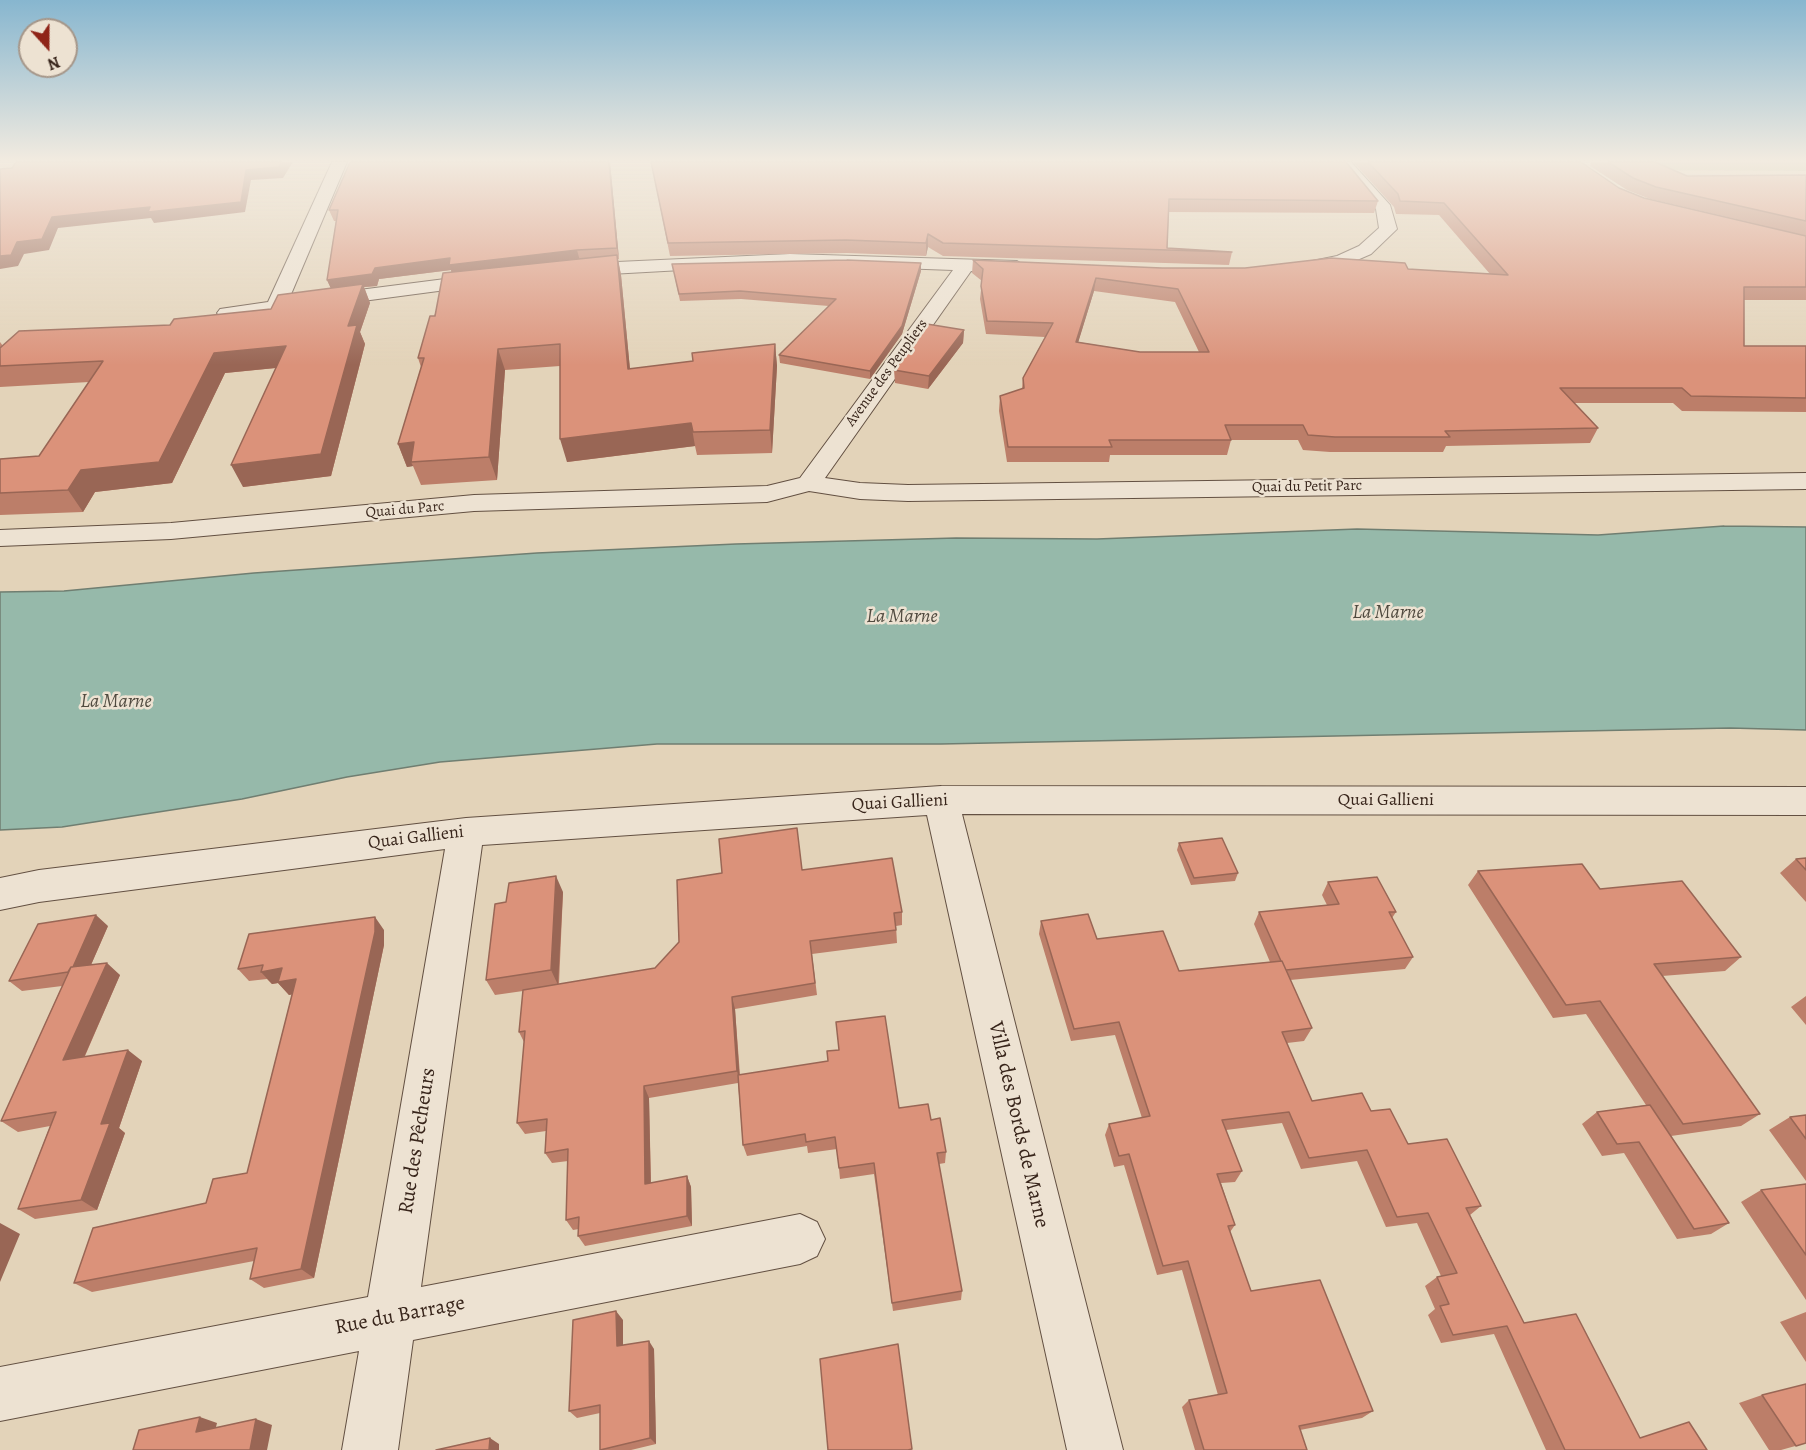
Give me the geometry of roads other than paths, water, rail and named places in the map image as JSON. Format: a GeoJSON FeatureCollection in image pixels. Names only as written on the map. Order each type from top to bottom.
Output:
{"type":"FeatureCollection","features":[{"type":"Feature","properties":{"kind":"street"},"geometry":{"type":"LineString","coordinates":[[276,306],[310,230]]}},
{"type":"Feature","properties":{"kind":"street"},"geometry":{"type":"LineString","coordinates":[[1278,272],[1310,268],[1342,260],[1365,250],[1387,230]]}},
{"type":"Feature","properties":{"kind":"street"},"geometry":{"type":"LineString","coordinates":[[557,272],[630,265],[779,259],[1034,267]]}},
{"type":"Feature","properties":{"kind":"street","name":"Avenue des Peupliers"},"geometry":{"type":"LineString","coordinates":[[810,483],[966,265]]}},
{"type":"Feature","properties":{"kind":"street"},"geometry":{"type":"LineString","coordinates":[[227,313],[499,278]]}},
{"type":"Feature","properties":{"kind":"street","name":"Quai du Petit Parc"},"geometry":{"type":"LineString","coordinates":[[810,483],[860,491],[908,493],[1806,481]]}},
{"type":"Feature","properties":{"kind":"street","name":"Quai du Parc"},"geometry":{"type":"LineString","coordinates":[[0,538],[171,531],[474,503],[767,494],[810,483]]}},
{"type":"Feature","properties":{"kind":"street","name":"Quai Gallieni"},"geometry":{"type":"LineString","coordinates":[[0,894],[39,886],[466,832],[941,800],[1806,801]]}},
{"type":"Feature","properties":{"kind":"street","name":"Villa des Bords de Marne"},"geometry":{"type":"LineString","coordinates":[[941,800],[1095,1450]]}},
{"type":"Feature","properties":{"kind":"street","name":"Rue des Pêcheurs"},"geometry":{"type":"LineString","coordinates":[[370,1450],[466,832]]}},
{"type":"Feature","properties":{"kind":"street","name":"Rue du Barrage"},"geometry":{"type":"LineString","coordinates":[[0,1394],[800,1239]]}},
{"type":"Feature","properties":{"kind":"water","name":"La Marne"},"geometry":{"type":"Polygon","coordinates":[[[1724,526],[1806,527],[1806,730],[1730,728],[941,744],[657,744],[440,762],[347,777],[242,799],[62,827],[0,830],[0,592],[64,591],[254,573],[537,553],[736,544],[956,538],[1097,539],[1357,529],[1598,535],[1724,526]]]}}]}
